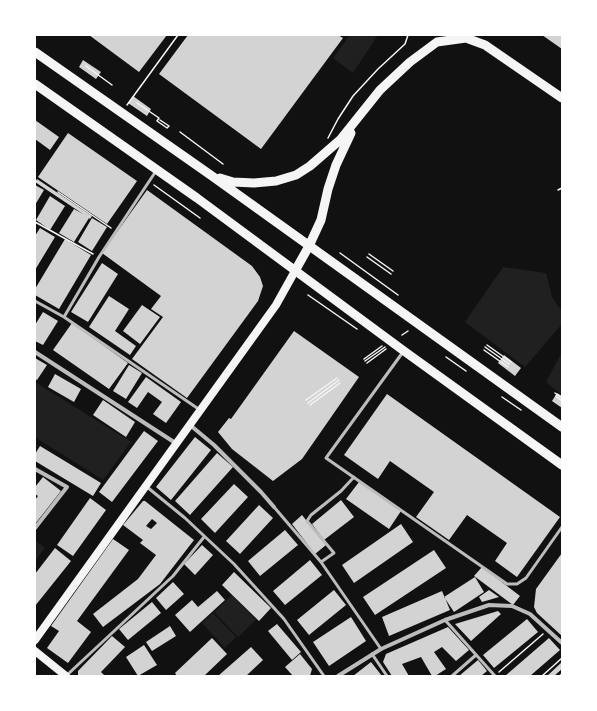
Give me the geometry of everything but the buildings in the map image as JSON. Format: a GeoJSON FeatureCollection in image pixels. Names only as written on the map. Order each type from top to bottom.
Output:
{"type":"FeatureCollection","features":[{"type":"Feature","properties":{"kind":"highway"},"geometry":{"type":"LineString","coordinates":[[212,176],[233,182],[254,183],[276,181],[296,175],[329,151],[340,140],[380,90],[410,62],[437,42],[466,38],[485,44],[562,98]]}},
{"type":"Feature","properties":{"kind":"highway"},"geometry":{"type":"LineString","coordinates":[[35,52],[212,176],[562,427]]}},
{"type":"Feature","properties":{"kind":"highway"},"geometry":{"type":"LineString","coordinates":[[35,84],[157,170],[562,465]]}},
{"type":"Feature","properties":{"kind":"highway"},"geometry":{"type":"LineString","coordinates":[[295,271],[321,220],[328,189],[336,165],[360,115]]}},
{"type":"Feature","properties":{"kind":"main road"},"geometry":{"type":"LineString","coordinates":[[35,640],[284,292],[295,271]]}},
{"type":"Feature","properties":{"kind":"main road"},"geometry":{"type":"LineString","coordinates":[[35,651],[66,676]]}},
{"type":"Feature","properties":{"kind":"street"},"geometry":{"type":"LineString","coordinates":[[35,352],[176,444]]}},
{"type":"Feature","properties":{"kind":"street"},"geometry":{"type":"LineString","coordinates":[[190,425],[214,445],[274,507]]}},
{"type":"Feature","properties":{"kind":"street"},"geometry":{"type":"LineString","coordinates":[[35,469],[67,487],[35,528]]}},
{"type":"Feature","properties":{"kind":"street"},"geometry":{"type":"LineString","coordinates":[[338,676],[381,649],[445,620],[489,605],[512,606],[530,614],[562,643]]}},
{"type":"Feature","properties":{"kind":"lane"},"geometry":{"type":"LineString","coordinates":[[64,317],[99,257],[157,170]]}},
{"type":"Feature","properties":{"kind":"lane"},"geometry":{"type":"LineString","coordinates":[[35,301],[64,317],[200,410]]}},
{"type":"Feature","properties":{"kind":"lane"},"geometry":{"type":"LineString","coordinates":[[404,351],[326,458],[507,584],[517,584],[526,578],[562,527]]}},
{"type":"Feature","properties":{"kind":"lane"},"geometry":{"type":"LineString","coordinates":[[321,562],[334,553],[307,521],[311,515],[341,491],[354,477]]}},
{"type":"Feature","properties":{"kind":"lane"},"geometry":{"type":"LineString","coordinates":[[145,486],[184,518],[234,564],[284,619],[324,676]]}},
{"type":"Feature","properties":{"kind":"lane"},"geometry":{"type":"LineString","coordinates":[[274,507],[321,562],[381,649]]}},
{"type":"Feature","properties":{"kind":"lane"},"geometry":{"type":"LineString","coordinates":[[66,676],[173,576],[204,537]]}},
{"type":"Feature","properties":{"kind":"lane"},"geometry":{"type":"LineString","coordinates":[[445,620],[495,676]]}},
{"type":"Feature","properties":{"kind":"lane"},"geometry":{"type":"LineString","coordinates":[[372,654],[387,676]]}},
{"type":"Feature","properties":{"kind":"lane"},"geometry":{"type":"LineString","coordinates":[[452,676],[476,655]]}},
{"type":"Feature","properties":{"kind":"path"},"geometry":{"type":"LineString","coordinates":[[122,113],[178,35]]}},
{"type":"Feature","properties":{"kind":"path"},"geometry":{"type":"LineString","coordinates":[[327,139],[353,96],[378,69],[405,44],[408,35]]}},
{"type":"Feature","properties":{"kind":"path"},"geometry":{"type":"LineString","coordinates":[[86,66],[112,85]]}},
{"type":"Feature","properties":{"kind":"path"},"geometry":{"type":"LineString","coordinates":[[137,103],[159,118],[157,121],[167,128],[169,126],[160,120]]}},
{"type":"Feature","properties":{"kind":"path"},"geometry":{"type":"LineString","coordinates":[[180,132],[224,164]]}},
{"type":"Feature","properties":{"kind":"path"},"geometry":{"type":"LineString","coordinates":[[152,184],[200,218]]}},
{"type":"Feature","properties":{"kind":"path"},"geometry":{"type":"LineString","coordinates":[[558,190],[562,188]]}},
{"type":"Feature","properties":{"kind":"path"},"geometry":{"type":"LineString","coordinates":[[58,192],[116,232]]}},
{"type":"Feature","properties":{"kind":"path"},"geometry":{"type":"LineString","coordinates":[[35,222],[99,257]]}},
{"type":"Feature","properties":{"kind":"path"},"geometry":{"type":"LineString","coordinates":[[340,254],[398,294]]}},
{"type":"Feature","properties":{"kind":"path"},"geometry":{"type":"LineString","coordinates":[[369,254],[393,271]]}},
{"type":"Feature","properties":{"kind":"path"},"geometry":{"type":"LineString","coordinates":[[367,257],[391,274]]}},
{"type":"Feature","properties":{"kind":"path"},"geometry":{"type":"LineString","coordinates":[[308,295],[363,332]]}},
{"type":"Feature","properties":{"kind":"path"},"geometry":{"type":"LineString","coordinates":[[402,335],[408,331]]}},
{"type":"Feature","properties":{"kind":"path"},"geometry":{"type":"LineString","coordinates":[[484,350],[509,364],[486,346]]}},
{"type":"Feature","properties":{"kind":"path"},"geometry":{"type":"LineString","coordinates":[[365,361],[384,348]]}},
{"type":"Feature","properties":{"kind":"path"},"geometry":{"type":"LineString","coordinates":[[446,357],[466,371]]}},
{"type":"Feature","properties":{"kind":"path"},"geometry":{"type":"LineString","coordinates":[[306,400],[338,379],[308,402]]}},
{"type":"Feature","properties":{"kind":"path"},"geometry":{"type":"LineString","coordinates":[[310,405],[340,383]]}},
{"type":"Feature","properties":{"kind":"path"},"geometry":{"type":"LineString","coordinates":[[555,393],[562,398]]}},
{"type":"Feature","properties":{"kind":"path"},"geometry":{"type":"LineString","coordinates":[[556,396],[562,401]]}},
{"type":"Feature","properties":{"kind":"path"},"geometry":{"type":"LineString","coordinates":[[502,397],[521,410]]}},
{"type":"Feature","properties":{"kind":"path"},"geometry":{"type":"LineString","coordinates":[[495,676],[547,630]]}},
{"type":"Feature","properties":{"kind":"path"},"geometry":{"type":"LineString","coordinates":[[542,676],[562,658]]}},
{"type":"Feature","properties":{"kind":"shaded area"},"geometry":{"type":"Polygon","coordinates":[[[350,35],[378,35],[353,73],[333,58],[350,35]]]}},
{"type":"Feature","properties":{"kind":"shaded area"},"geometry":{"type":"Polygon","coordinates":[[[503,267],[546,273],[552,297],[562,312],[562,324],[525,367],[465,322],[503,267]]]}},
{"type":"Feature","properties":{"kind":"shaded area"},"geometry":{"type":"Polygon","coordinates":[[[562,352],[562,395],[546,382],[562,352]]]}},
{"type":"Feature","properties":{"kind":"shaded area"},"geometry":{"type":"Polygon","coordinates":[[[35,382],[131,442],[103,480],[35,437],[35,382]]]}},
{"type":"Feature","properties":{"kind":"shaded area"},"geometry":{"type":"Polygon","coordinates":[[[35,540],[45,548],[35,561],[35,540]]]}},
{"type":"Feature","properties":{"kind":"shaded area"},"geometry":{"type":"Polygon","coordinates":[[[232,595],[256,620],[238,637],[214,612],[232,595]]]}},
{"type":"Feature","properties":{"kind":"shaded area"},"geometry":{"type":"Polygon","coordinates":[[[213,613],[236,637],[225,648],[202,623],[213,613]]]}}]}
